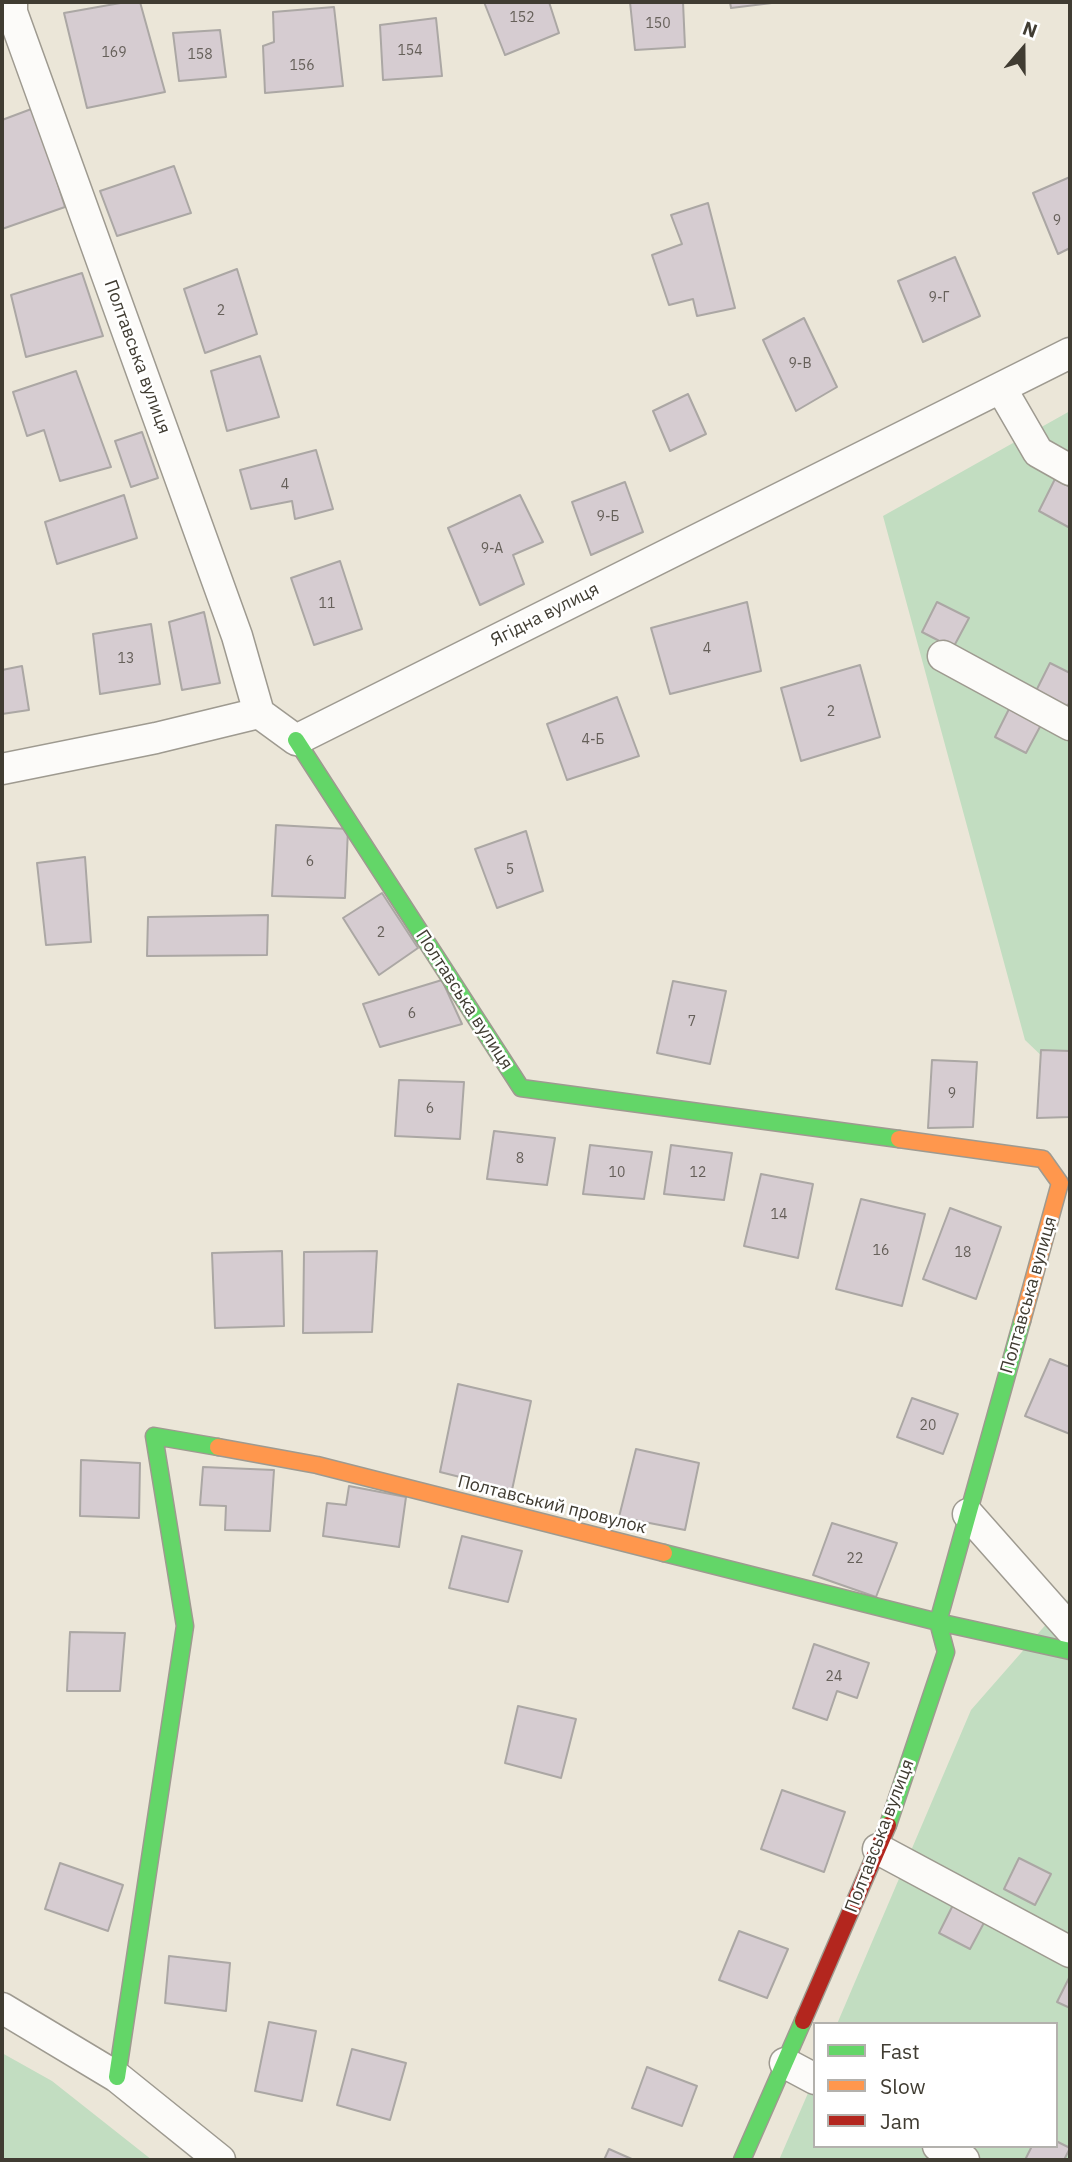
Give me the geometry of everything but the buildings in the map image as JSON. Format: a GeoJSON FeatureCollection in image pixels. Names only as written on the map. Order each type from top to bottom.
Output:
{"type":"FeatureCollection","features":[{"type":"Feature","properties":{"kind":"street","name":"Полтавська вулиця"},"geometry":{"type":"LineString","coordinates":[[9,16],[237,636],[259,713]]}},
{"type":"Feature","properties":{"kind":"street","name":"Ягідна вулиця"},"geometry":{"type":"LineString","coordinates":[[296,740],[1070,353]]}},
{"type":"Feature","properties":{"kind":"street"},"geometry":{"type":"LineString","coordinates":[[1001,388],[1038,452],[1070,470]]}},
{"type":"Feature","properties":{"kind":"street"},"geometry":{"type":"LineString","coordinates":[[943,656],[1070,726]]}},
{"type":"Feature","properties":{"kind":"street"},"geometry":{"type":"LineString","coordinates":[[2,769],[156,738],[259,713],[296,740]]}},
{"type":"Feature","properties":{"kind":"street","name":"Полтавська вулиця"},"geometry":{"type":"LineString","coordinates":[[296,740],[521,1088],[1043,1159],[1060,1183],[938,1622],[946,1652],[888,1826],[742,2160]]}},
{"type":"Feature","properties":{"kind":"street","name":"Полтавський провулок"},"geometry":{"type":"LineString","coordinates":[[117,2077],[185,1626],[155,1436],[317,1465],[938,1622],[1070,1651]]}},
{"type":"Feature","properties":{"kind":"street"},"geometry":{"type":"LineString","coordinates":[[968,1514],[1070,1629]]}},
{"type":"Feature","properties":{"kind":"street"},"geometry":{"type":"LineString","coordinates":[[878,1849],[1070,1952]]}},
{"type":"Feature","properties":{"kind":"street"},"geometry":{"type":"LineString","coordinates":[[2,2008],[117,2077],[220,2160]]}},
{"type":"Feature","properties":{"kind":"street"},"geometry":{"type":"LineString","coordinates":[[785,2063],[813,2078]]}},
{"type":"Feature","properties":{"kind":"street"},"geometry":{"type":"LineString","coordinates":[[942,2148],[964,2160]]}},
{"type":"Feature","properties":{"kind":"green space"},"geometry":{"type":"Polygon","coordinates":[[[1070,411],[1070,1083],[1025,1040],[883,516],[1070,411]]]}},
{"type":"Feature","properties":{"kind":"green space"},"geometry":{"type":"Polygon","coordinates":[[[1070,1597],[1070,2160],[779,2160],[813,2082],[813,2148],[1058,2148],[1058,2022],[838,2022],[971,1710],[1070,1597]]]}},
{"type":"Feature","properties":{"kind":"green space"},"geometry":{"type":"Polygon","coordinates":[[[2,2053],[52,2081],[152,2160],[2,2160],[2,2053]]]}},
{"type":"Feature","properties":{"kind":"traffic: fast"},"geometry":{"type":"LineString","coordinates":[[296,740],[521,1088],[899,1139]]}},
{"type":"Feature","properties":{"kind":"traffic: fast"},"geometry":{"type":"LineString","coordinates":[[888,1825],[946,1652],[938,1622],[1022,1321]]}},
{"type":"Feature","properties":{"kind":"traffic: fast"},"geometry":{"type":"LineString","coordinates":[[117,2077],[185,1626],[154,1436],[218,1447]]}},
{"type":"Feature","properties":{"kind":"traffic: fast"},"geometry":{"type":"LineString","coordinates":[[664,1553],[938,1622],[1070,1651]]}},
{"type":"Feature","properties":{"kind":"traffic: fast"},"geometry":{"type":"LineString","coordinates":[[742,2160],[803,2021]]}},
{"type":"Feature","properties":{"kind":"traffic: slow"},"geometry":{"type":"LineString","coordinates":[[899,1139],[1043,1159],[1060,1183],[1022,1321]]}},
{"type":"Feature","properties":{"kind":"traffic: slow"},"geometry":{"type":"LineString","coordinates":[[218,1447],[317,1465],[664,1553]]}},
{"type":"Feature","properties":{"kind":"traffic: jam"},"geometry":{"type":"LineString","coordinates":[[803,2021],[888,1825]]}}]}
